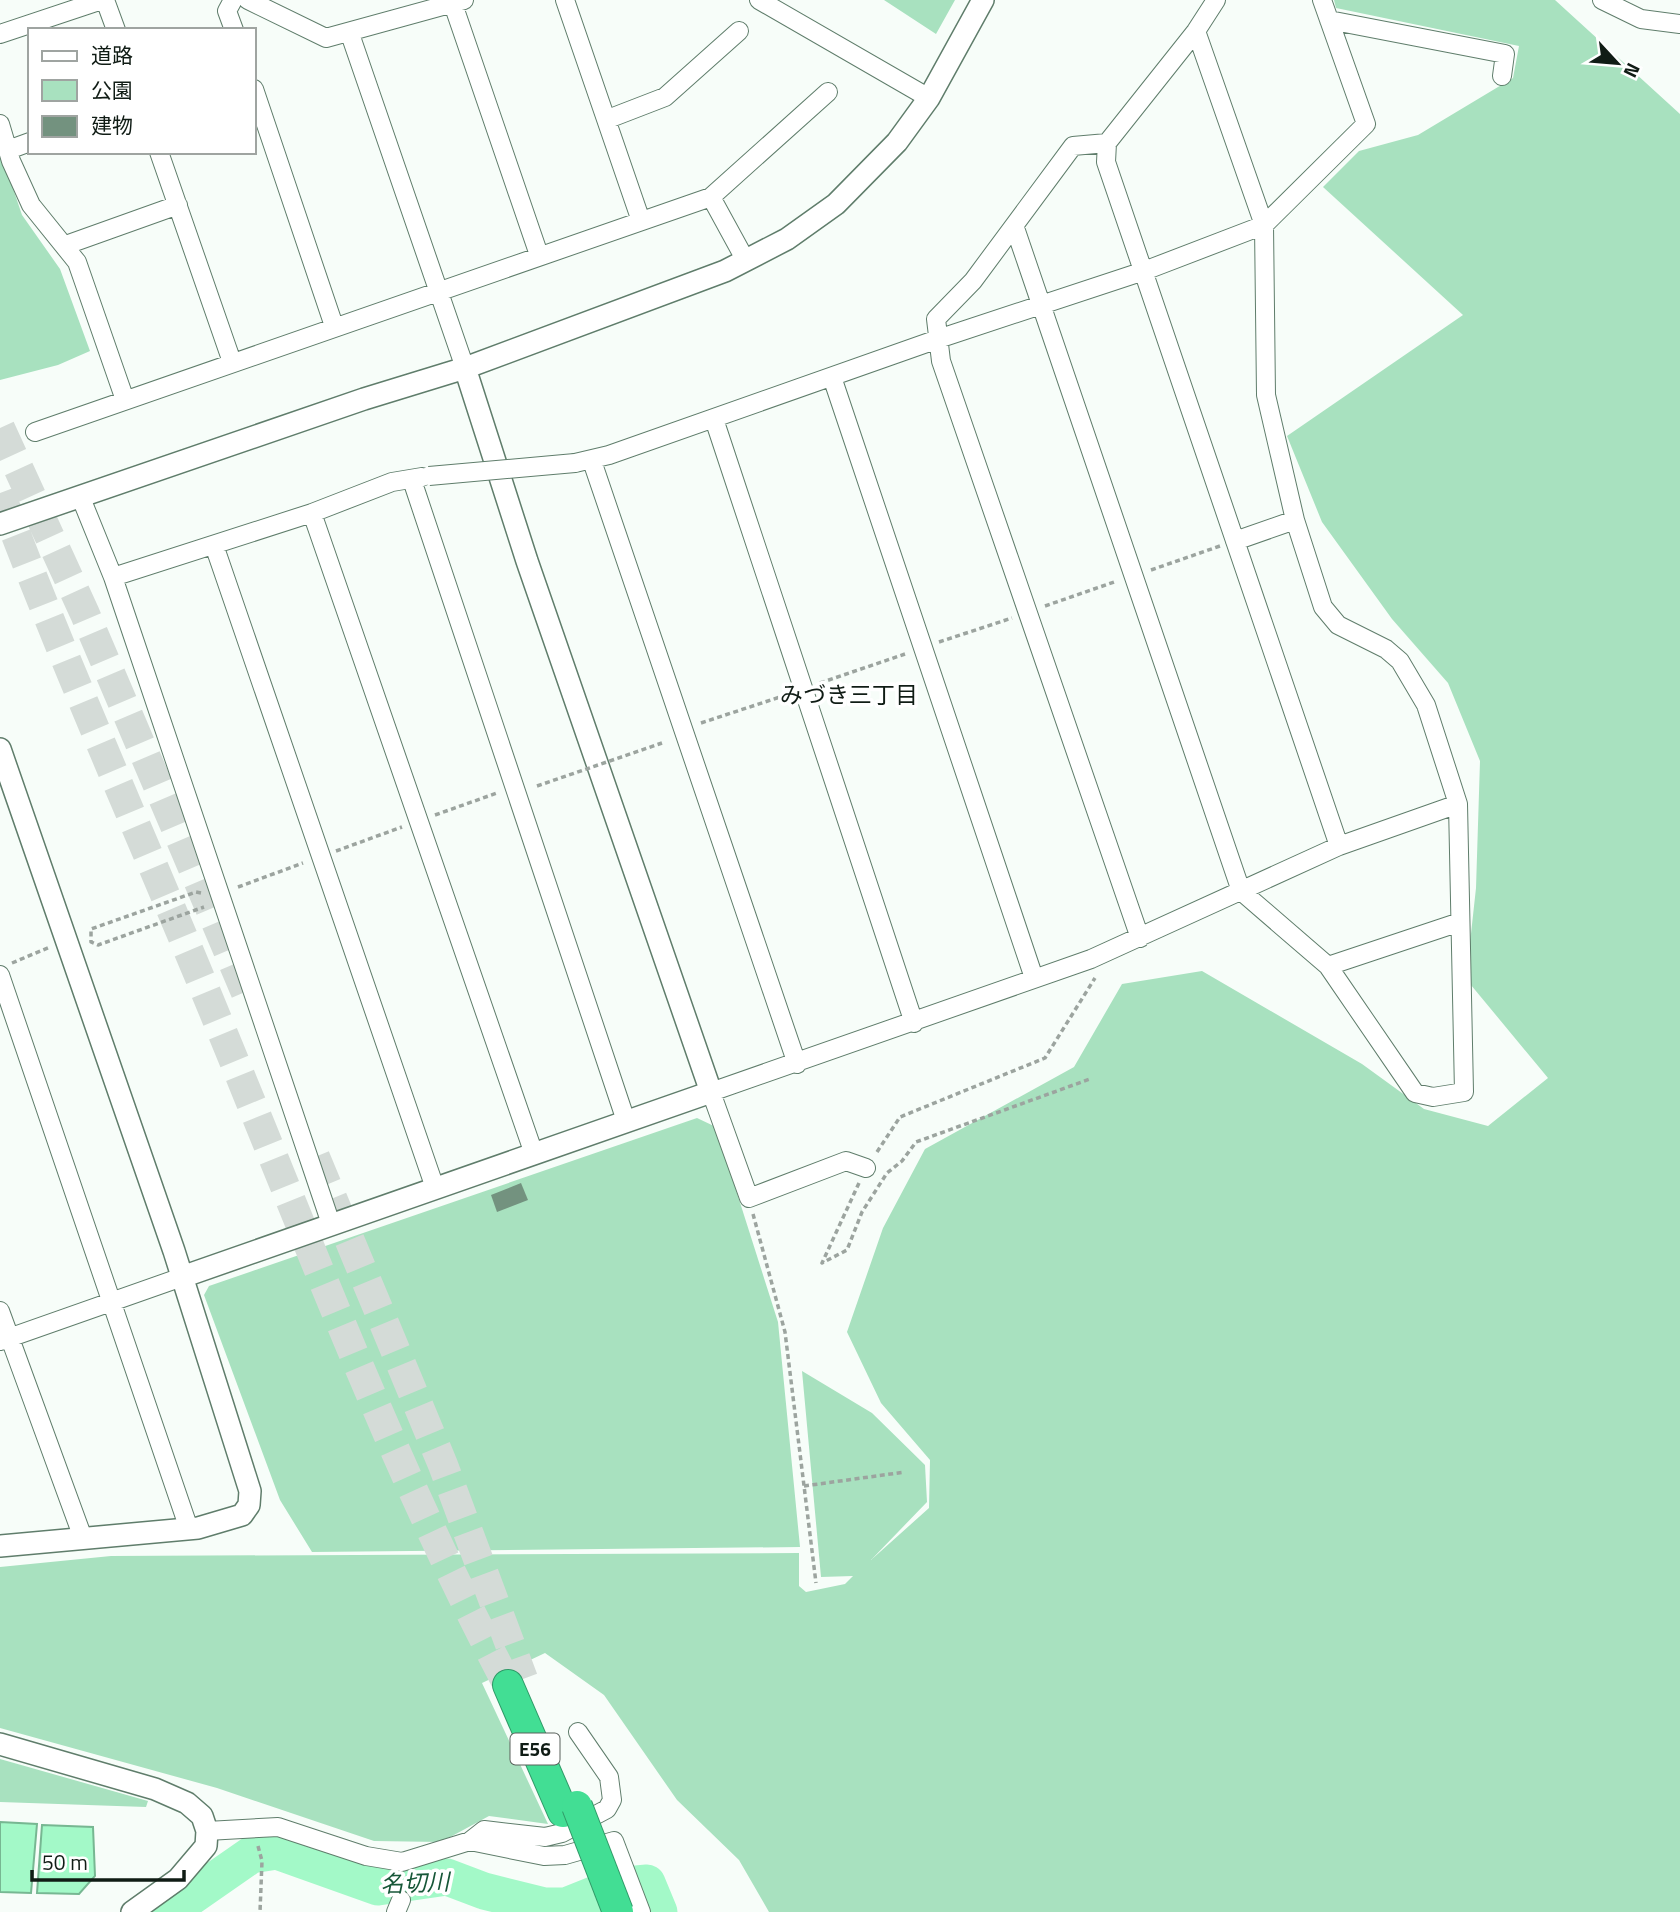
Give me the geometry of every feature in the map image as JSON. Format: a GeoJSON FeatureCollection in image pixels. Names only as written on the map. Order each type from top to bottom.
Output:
{"type":"FeatureCollection","features":[{"type":"Feature","properties":{"kind":"highway","name":"E56"},"geometry":{"type":"LineString","coordinates":[[515,1682],[570,1809],[604,1912]]}},
{"type":"Feature","properties":{"kind":"highway","name":"E56"},"geometry":{"type":"LineString","coordinates":[[570,1809],[631,1906]]}},
{"type":"Feature","properties":{"kind":"street"},"geometry":{"type":"LineString","coordinates":[[0,34],[104,0],[115,28]]}},
{"type":"Feature","properties":{"kind":"street"},"geometry":{"type":"LineString","coordinates":[[233,0],[227,10],[233,28]]}},
{"type":"Feature","properties":{"kind":"street"},"geometry":{"type":"LineString","coordinates":[[248,0],[326,38],[350,34],[458,2],[539,255]]}},
{"type":"Feature","properties":{"kind":"street"},"geometry":{"type":"LineString","coordinates":[[565,0],[641,221]]}},
{"type":"Feature","properties":{"kind":"street"},"geometry":{"type":"LineString","coordinates":[[759,0],[929,98]]}},
{"type":"Feature","properties":{"kind":"street"},"geometry":{"type":"LineString","coordinates":[[0,524],[364,399],[465,368],[675,291],[746,261],[787,239],[836,204],[888,152],[929,98],[983,0]]}},
{"type":"Feature","properties":{"kind":"street"},"geometry":{"type":"LineString","coordinates":[[1216,0],[1196,31],[1107,143],[1106,162],[1339,846]]}},
{"type":"Feature","properties":{"kind":"street"},"geometry":{"type":"LineString","coordinates":[[113,577],[312,513],[392,482],[584,462],[1144,271],[1264,225],[1366,124],[1322,0]]}},
{"type":"Feature","properties":{"kind":"street"},"geometry":{"type":"LineString","coordinates":[[1602,0],[1641,19],[1680,24]]}},
{"type":"Feature","properties":{"kind":"street"},"geometry":{"type":"LineString","coordinates":[[1329,20],[1506,54],[1502,76]]}},
{"type":"Feature","properties":{"kind":"street"},"geometry":{"type":"LineString","coordinates":[[608,119],[665,97],[739,31]]}},
{"type":"Feature","properties":{"kind":"street"},"geometry":{"type":"LineString","coordinates":[[1015,228],[1241,891],[1328,967],[1415,1093],[1433,1097],[1464,1093],[1458,804],[1426,705],[1400,661],[1392,653],[1329,617],[1295,520],[1266,395],[1264,225],[1196,31]]}},
{"type":"Feature","properties":{"kind":"street"},"geometry":{"type":"LineString","coordinates":[[350,34],[465,368],[527,561],[749,1198],[846,1161],[866,1168]]}},
{"type":"Feature","properties":{"kind":"street"},"geometry":{"type":"LineString","coordinates":[[35,432],[438,289],[711,197],[828,92]]}},
{"type":"Feature","properties":{"kind":"street"},"geometry":{"type":"LineString","coordinates":[[256,95],[334,326]]}},
{"type":"Feature","properties":{"kind":"street"},"geometry":{"type":"LineString","coordinates":[[0,124],[31,205],[77,261],[125,400]]}},
{"type":"Feature","properties":{"kind":"street"},"geometry":{"type":"LineString","coordinates":[[8,150],[28,143]]}},
{"type":"Feature","properties":{"kind":"street"},"geometry":{"type":"LineString","coordinates":[[1107,143],[1073,146],[1015,228],[973,281],[936,318],[941,361],[1140,938]]}},
{"type":"Feature","properties":{"kind":"street"},"geometry":{"type":"LineString","coordinates":[[160,154],[232,362]]}},
{"type":"Feature","properties":{"kind":"street"},"geometry":{"type":"LineString","coordinates":[[711,197],[746,261]]}},
{"type":"Feature","properties":{"kind":"street"},"geometry":{"type":"LineString","coordinates":[[66,245],[178,205]]}},
{"type":"Feature","properties":{"kind":"street"},"geometry":{"type":"LineString","coordinates":[[832,377],[1034,978]]}},
{"type":"Feature","properties":{"kind":"street"},"geometry":{"type":"LineString","coordinates":[[714,419],[914,1023]]}},
{"type":"Feature","properties":{"kind":"street"},"geometry":{"type":"LineString","coordinates":[[584,462],[683,729],[797,1064]]}},
{"type":"Feature","properties":{"kind":"street"},"geometry":{"type":"LineString","coordinates":[[421,478],[513,788],[626,1121]]}},
{"type":"Feature","properties":{"kind":"street"},"geometry":{"type":"LineString","coordinates":[[81,498],[113,577],[215,895],[331,1224]]}},
{"type":"Feature","properties":{"kind":"street"},"geometry":{"type":"LineString","coordinates":[[312,513],[534,1154]]}},
{"type":"Feature","properties":{"kind":"street"},"geometry":{"type":"LineString","coordinates":[[1235,541],[1295,520]]}},
{"type":"Feature","properties":{"kind":"street"},"geometry":{"type":"LineString","coordinates":[[214,545],[435,1188]]}},
{"type":"Feature","properties":{"kind":"street"},"geometry":{"type":"LineString","coordinates":[[0,749],[182,1277],[250,1491],[249,1504],[242,1516],[189,1529],[0,1546]]}},
{"type":"Feature","properties":{"kind":"street"},"geometry":{"type":"LineString","coordinates":[[5,1340],[1091,959],[1339,846],[1458,804]]}},
{"type":"Feature","properties":{"kind":"street"},"geometry":{"type":"LineString","coordinates":[[1328,967],[1460,922]]}},
{"type":"Feature","properties":{"kind":"street"},"geometry":{"type":"LineString","coordinates":[[0,975],[189,1529]]}},
{"type":"Feature","properties":{"kind":"street"},"geometry":{"type":"LineString","coordinates":[[0,1311],[5,1340],[83,1538]]}},
{"type":"Feature","properties":{"kind":"street"},"geometry":{"type":"LineString","coordinates":[[207,1831],[278,1827],[366,1856],[402,1862],[470,1841],[484,1830],[531,1838],[562,1833],[607,1809],[612,1800],[609,1777],[578,1732]]}},
{"type":"Feature","properties":{"kind":"street"},"geometry":{"type":"LineString","coordinates":[[0,1744],[155,1789],[187,1803],[202,1816],[207,1831],[206,1846],[178,1879],[132,1912]]}},
{"type":"Feature","properties":{"kind":"street"},"geometry":{"type":"LineString","coordinates":[[470,1841],[544,1856],[565,1855],[614,1841],[625,1873],[631,1906]]}},
{"type":"Feature","properties":{"kind":"path"},"geometry":{"type":"LineString","coordinates":[[215,895],[203,909],[98,946],[91,942],[91,929],[196,892],[215,895],[513,788],[537,786],[662,743],[683,729],[1235,541]]}},
{"type":"Feature","properties":{"kind":"path"},"geometry":{"type":"LineString","coordinates":[[0,968],[50,947]]}},
{"type":"Feature","properties":{"kind":"path"},"geometry":{"type":"LineString","coordinates":[[1090,1079],[916,1142],[902,1161],[887,1173],[868,1202],[847,1250],[822,1263],[866,1168],[900,1117],[1045,1059],[1095,978],[1091,959]]}},
{"type":"Feature","properties":{"kind":"path"},"geometry":{"type":"LineString","coordinates":[[749,1198],[785,1332],[816,1583]]}},
{"type":"Feature","properties":{"kind":"path"},"geometry":{"type":"LineString","coordinates":[[804,1486],[905,1472]]}},
{"type":"Feature","properties":{"kind":"path"},"geometry":{"type":"LineString","coordinates":[[258,1844],[262,1861],[260,1912]]}},
{"type":"Feature","properties":{"kind":"green space"},"geometry":{"type":"Polygon","coordinates":[[[884,0],[955,0],[936,34],[884,0]]]}},
{"type":"Feature","properties":{"kind":"green space"},"geometry":{"type":"Polygon","coordinates":[[[1334,0],[1555,0],[1680,114],[1680,1912],[769,1912],[739,1860],[677,1800],[604,1695],[545,1653],[482,1683],[548,1824],[489,1816],[441,1842],[374,1841],[217,1788],[0,1728],[0,1567],[111,1556],[799,1553],[799,1586],[806,1592],[845,1584],[853,1576],[821,1577],[802,1371],[872,1413],[925,1465],[927,1502],[871,1560],[929,1508],[930,1460],[881,1403],[847,1332],[883,1228],[925,1149],[1074,1067],[1122,984],[1202,971],[1362,1064],[1424,1109],[1488,1126],[1548,1078],[1466,979],[1476,888],[1480,761],[1448,683],[1392,619],[1322,522],[1287,436],[1463,315],[1323,187],[1359,151],[1418,135],[1513,78],[1519,46],[1336,8],[1334,0]]]}},
{"type":"Feature","properties":{"kind":"green space"},"geometry":{"type":"Polygon","coordinates":[[[0,150],[22,215],[60,269],[90,351],[58,365],[0,380],[0,150]]]}},
{"type":"Feature","properties":{"kind":"green space"},"geometry":{"type":"Polygon","coordinates":[[[697,1118],[716,1127],[778,1322],[800,1547],[312,1552],[280,1500],[204,1295],[209,1286],[697,1118]]]}},
{"type":"Feature","properties":{"kind":"green space"},"geometry":{"type":"Polygon","coordinates":[[[0,1759],[148,1801],[146,1807],[0,1802],[0,1759]]]}},
{"type":"Feature","properties":{"kind":"shaded area"},"geometry":{"type":"Polygon","coordinates":[[[0,1822],[37,1824],[31,1893],[0,1892],[0,1822]]]}},
{"type":"Feature","properties":{"kind":"shaded area"},"geometry":{"type":"Polygon","coordinates":[[[42,1825],[93,1827],[95,1876],[79,1894],[37,1893],[42,1825]]]}},
{"type":"Feature","properties":{"kind":"building"},"geometry":{"type":"Polygon","coordinates":[[[521,1183],[528,1200],[497,1212],[491,1195],[521,1183]]]}},
{"type":"Feature","properties":{"kind":"waterway","name":"名切川"},"geometry":{"type":"LineString","coordinates":[[169,1912],[251,1855],[277,1851],[378,1887],[447,1877],[484,1891],[544,1906],[566,1906],[616,1886],[647,1883],[659,1912]]}},
{"type":"Feature","properties":{"kind":"tunnel"},"geometry":{"type":"LineString","coordinates":[[0,428],[85,614],[250,1002]]}},
{"type":"Feature","properties":{"kind":"tunnel"},"geometry":{"type":"LineString","coordinates":[[0,493],[53,628],[357,1361],[429,1525],[508,1685]]}},
{"type":"Feature","properties":{"kind":"tunnel"},"geometry":{"type":"LineString","coordinates":[[315,1157],[443,1465],[523,1679]]}},
{"type":"Feature","properties":{"kind":"district","name":"みづき三丁目"},"geometry":{"type":"Point","coordinates":[849,695]}}]}
